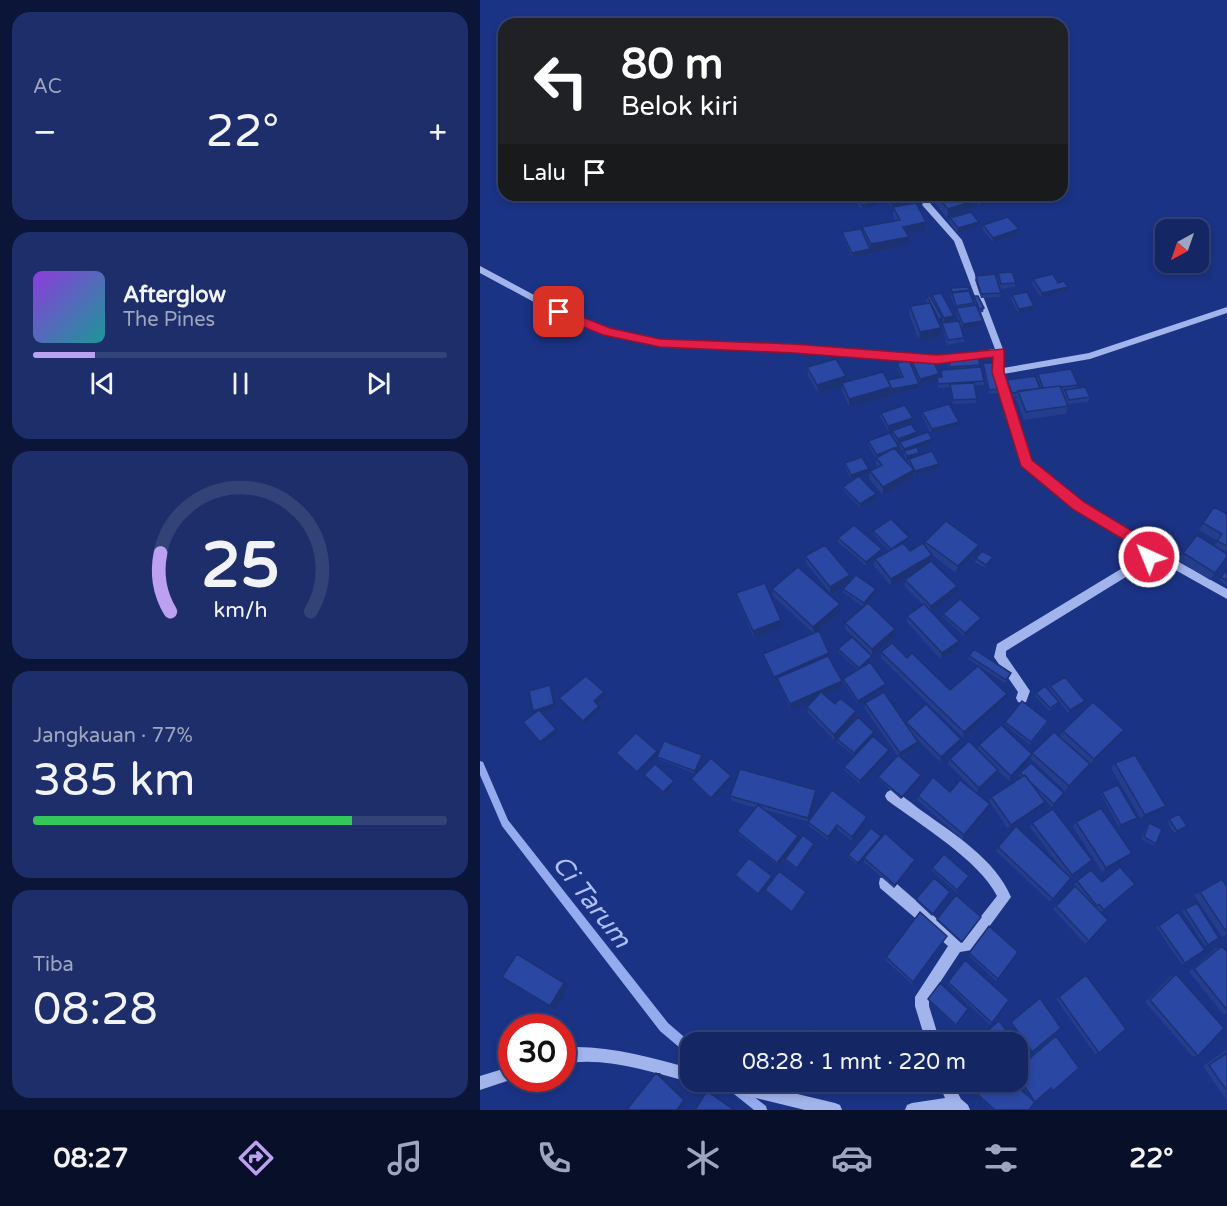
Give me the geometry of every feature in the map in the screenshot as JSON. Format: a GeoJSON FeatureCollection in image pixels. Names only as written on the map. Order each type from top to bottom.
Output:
{"type":"FeatureCollection","features":[{"type":"Feature","properties":{"kind":"street"},"geometry":{"type":"LineString","coordinates":[[926,204],[958,240],[1000,352],[998,372],[1026,463],[1079,506],[1150,551],[1227,594]]}},
{"type":"Feature","properties":{"kind":"street"},"geometry":{"type":"LineString","coordinates":[[480,269],[569,316],[607,332],[660,343],[793,349],[937,360],[1000,352]]}},
{"type":"Feature","properties":{"kind":"street"},"geometry":{"type":"LineString","coordinates":[[998,372],[1090,356],[1227,310]]}},
{"type":"Feature","properties":{"kind":"street"},"geometry":{"type":"LineString","coordinates":[[1022,698],[1022,686],[1000,657],[1001,648],[1143,561],[1149,557],[1150,551]]}},
{"type":"Feature","properties":{"kind":"street"},"geometry":{"type":"LineString","coordinates":[[885,883],[957,945],[967,945],[1004,897],[1001,886],[953,842],[891,796]]}},
{"type":"Feature","properties":{"kind":"street"},"geometry":{"type":"LineString","coordinates":[[930,1032],[922,1006],[922,997],[957,945]]}},
{"type":"Feature","properties":{"kind":"street"},"geometry":{"type":"LineString","coordinates":[[576,1053],[619,1058],[680,1073]]}},
{"type":"Feature","properties":{"kind":"street"},"geometry":{"type":"LineString","coordinates":[[480,1083],[498,1077]]}},
{"type":"Feature","properties":{"kind":"street"},"geometry":{"type":"LineString","coordinates":[[762,1092],[835,1110]]}},
{"type":"Feature","properties":{"kind":"street"},"geometry":{"type":"LineString","coordinates":[[912,1110],[959,1107],[951,1092]]}},
{"type":"Feature","properties":{"kind":"building"},"geometry":{"type":"Polygon","coordinates":[[[860,201],[876,202],[862,205],[860,201]]]}},
{"type":"Feature","properties":{"kind":"building"},"geometry":{"type":"Polygon","coordinates":[[[941,201],[970,202],[948,209],[941,201]]]}},
{"type":"Feature","properties":{"kind":"building"},"geometry":{"type":"Polygon","coordinates":[[[916,203],[926,222],[903,227],[909,237],[871,244],[862,227],[900,220],[893,207],[916,203]]]}},
{"type":"Feature","properties":{"kind":"building"},"geometry":{"type":"Polygon","coordinates":[[[971,212],[979,222],[958,228],[950,218],[971,212]]]}},
{"type":"Feature","properties":{"kind":"building"},"geometry":{"type":"Polygon","coordinates":[[[1008,217],[1019,229],[993,238],[983,225],[1008,217]]]}},
{"type":"Feature","properties":{"kind":"building"},"geometry":{"type":"Polygon","coordinates":[[[861,229],[870,249],[852,253],[842,232],[861,229]]]}},
{"type":"Feature","properties":{"kind":"building"},"geometry":{"type":"Polygon","coordinates":[[[1012,272],[1016,283],[1001,284],[998,273],[1012,272]]]}},
{"type":"Feature","properties":{"kind":"building"},"geometry":{"type":"Polygon","coordinates":[[[995,274],[1001,293],[981,294],[976,276],[995,274]]]}},
{"type":"Feature","properties":{"kind":"building"},"geometry":{"type":"Polygon","coordinates":[[[1053,274],[1058,283],[1064,281],[1068,287],[1042,293],[1033,279],[1053,274]]]}},
{"type":"Feature","properties":{"kind":"building"},"geometry":{"type":"Polygon","coordinates":[[[968,287],[969,290],[952,292],[951,288],[968,287]]]}},
{"type":"Feature","properties":{"kind":"building"},"geometry":{"type":"Polygon","coordinates":[[[969,291],[974,303],[956,306],[952,293],[969,291]]]}},
{"type":"Feature","properties":{"kind":"building"},"geometry":{"type":"Polygon","coordinates":[[[1027,292],[1034,306],[1019,309],[1012,295],[1027,292]]]}},
{"type":"Feature","properties":{"kind":"building"},"geometry":{"type":"Polygon","coordinates":[[[941,293],[954,316],[944,318],[932,295],[941,293]]]}},
{"type":"Feature","properties":{"kind":"building"},"geometry":{"type":"Polygon","coordinates":[[[927,296],[930,296],[942,318],[939,319],[927,296]]]}},
{"type":"Feature","properties":{"kind":"building"},"geometry":{"type":"Polygon","coordinates":[[[974,296],[978,296],[984,308],[979,309],[974,296]]]}},
{"type":"Feature","properties":{"kind":"building"},"geometry":{"type":"Polygon","coordinates":[[[930,303],[941,328],[920,332],[910,306],[930,303]]]}},
{"type":"Feature","properties":{"kind":"building"},"geometry":{"type":"Polygon","coordinates":[[[976,305],[983,321],[963,324],[956,308],[976,305]]]}},
{"type":"Feature","properties":{"kind":"building"},"geometry":{"type":"Polygon","coordinates":[[[959,321],[964,338],[948,340],[942,323],[959,321]]]}},
{"type":"Feature","properties":{"kind":"building"},"geometry":{"type":"Polygon","coordinates":[[[977,355],[980,365],[950,367],[948,357],[977,355]]]}},
{"type":"Feature","properties":{"kind":"building"},"geometry":{"type":"Polygon","coordinates":[[[931,356],[939,374],[920,379],[912,361],[931,356]]]}},
{"type":"Feature","properties":{"kind":"building"},"geometry":{"type":"Polygon","coordinates":[[[836,359],[846,376],[817,385],[807,367],[836,359]]]}},
{"type":"Feature","properties":{"kind":"building"},"geometry":{"type":"Polygon","coordinates":[[[909,360],[919,384],[892,389],[888,380],[903,377],[897,363],[909,360]]]}},
{"type":"Feature","properties":{"kind":"building"},"geometry":{"type":"Polygon","coordinates":[[[983,363],[994,363],[1000,389],[989,390],[983,363]]]}},
{"type":"Feature","properties":{"kind":"building"},"geometry":{"type":"Polygon","coordinates":[[[981,367],[984,381],[938,384],[937,377],[942,377],[941,370],[981,367]]]}},
{"type":"Feature","properties":{"kind":"building"},"geometry":{"type":"Polygon","coordinates":[[[1071,369],[1078,385],[1043,388],[1038,374],[1071,369]]]}},
{"type":"Feature","properties":{"kind":"building"},"geometry":{"type":"Polygon","coordinates":[[[883,372],[891,387],[849,399],[842,383],[883,372]]]}},
{"type":"Feature","properties":{"kind":"building"},"geometry":{"type":"Polygon","coordinates":[[[1035,376],[1040,388],[1012,393],[1007,380],[1035,376]]]}},
{"type":"Feature","properties":{"kind":"building"},"geometry":{"type":"Polygon","coordinates":[[[974,383],[977,399],[953,400],[950,384],[974,383]]]}},
{"type":"Feature","properties":{"kind":"building"},"geometry":{"type":"Polygon","coordinates":[[[1060,386],[1068,406],[1026,412],[1018,391],[1060,386]]]}},
{"type":"Feature","properties":{"kind":"building"},"geometry":{"type":"Polygon","coordinates":[[[1085,387],[1090,397],[1069,400],[1065,390],[1085,387]]]}},
{"type":"Feature","properties":{"kind":"building"},"geometry":{"type":"Polygon","coordinates":[[[949,404],[959,422],[932,429],[922,412],[949,404]]]}},
{"type":"Feature","properties":{"kind":"building"},"geometry":{"type":"Polygon","coordinates":[[[905,405],[913,418],[888,426],[881,413],[905,405]]]}},
{"type":"Feature","properties":{"kind":"building"},"geometry":{"type":"Polygon","coordinates":[[[911,424],[917,432],[898,439],[892,431],[911,424]]]}},
{"type":"Feature","properties":{"kind":"building"},"geometry":{"type":"Polygon","coordinates":[[[928,432],[932,439],[904,449],[900,442],[928,432]]]}},
{"type":"Feature","properties":{"kind":"building"},"geometry":{"type":"Polygon","coordinates":[[[890,433],[899,447],[877,455],[868,441],[890,433]]]}},
{"type":"Feature","properties":{"kind":"building"},"geometry":{"type":"Polygon","coordinates":[[[917,447],[919,453],[907,456],[904,451],[917,447]]]}},
{"type":"Feature","properties":{"kind":"building"},"geometry":{"type":"Polygon","coordinates":[[[894,448],[914,470],[883,487],[870,471],[882,465],[876,458],[894,448]]]}},
{"type":"Feature","properties":{"kind":"building"},"geometry":{"type":"Polygon","coordinates":[[[932,451],[939,464],[915,471],[909,459],[932,451]]]}},
{"type":"Feature","properties":{"kind":"building"},"geometry":{"type":"Polygon","coordinates":[[[862,457],[869,469],[851,475],[845,463],[862,457]]]}},
{"type":"Feature","properties":{"kind":"building"},"geometry":{"type":"Polygon","coordinates":[[[859,476],[876,494],[860,504],[843,487],[859,476]]]}},
{"type":"Feature","properties":{"kind":"building"},"geometry":{"type":"Polygon","coordinates":[[[1214,507],[1227,514],[1227,546],[1217,541],[1222,534],[1203,523],[1214,507]]]}},
{"type":"Feature","properties":{"kind":"building"},"geometry":{"type":"Polygon","coordinates":[[[891,519],[909,537],[891,549],[873,531],[891,519]]]}},
{"type":"Feature","properties":{"kind":"building"},"geometry":{"type":"Polygon","coordinates":[[[946,521],[979,545],[958,566],[925,542],[946,521]]]}},
{"type":"Feature","properties":{"kind":"building"},"geometry":{"type":"Polygon","coordinates":[[[854,525],[882,549],[866,562],[838,538],[854,525]]]}},
{"type":"Feature","properties":{"kind":"building"},"geometry":{"type":"Polygon","coordinates":[[[1145,532],[1152,537],[1148,540],[1142,536],[1145,532]]]}},
{"type":"Feature","properties":{"kind":"building"},"geometry":{"type":"Polygon","coordinates":[[[1197,535],[1227,554],[1215,573],[1183,553],[1197,535]]]}},
{"type":"Feature","properties":{"kind":"building"},"geometry":{"type":"Polygon","coordinates":[[[903,543],[910,551],[923,543],[932,555],[891,579],[875,559],[903,543]]]}},
{"type":"Feature","properties":{"kind":"building"},"geometry":{"type":"Polygon","coordinates":[[[825,545],[850,575],[830,587],[805,556],[825,545]]]}},
{"type":"Feature","properties":{"kind":"building"},"geometry":{"type":"Polygon","coordinates":[[[982,551],[993,557],[986,565],[976,558],[982,551]]]}},
{"type":"Feature","properties":{"kind":"building"},"geometry":{"type":"Polygon","coordinates":[[[931,561],[957,586],[931,606],[905,580],[931,561]]]}},
{"type":"Feature","properties":{"kind":"building"},"geometry":{"type":"Polygon","coordinates":[[[798,567],[840,604],[813,627],[772,589],[798,567]]]}},
{"type":"Feature","properties":{"kind":"building"},"geometry":{"type":"Polygon","coordinates":[[[1227,569],[1227,581],[1221,577],[1227,569]]]}},
{"type":"Feature","properties":{"kind":"building"},"geometry":{"type":"Polygon","coordinates":[[[856,575],[876,589],[864,603],[843,589],[856,575]]]}},
{"type":"Feature","properties":{"kind":"building"},"geometry":{"type":"Polygon","coordinates":[[[765,583],[781,620],[753,631],[736,593],[765,583]]]}},
{"type":"Feature","properties":{"kind":"building"},"geometry":{"type":"Polygon","coordinates":[[[960,599],[981,618],[965,633],[943,614],[960,599]]]}},
{"type":"Feature","properties":{"kind":"building"},"geometry":{"type":"Polygon","coordinates":[[[868,603],[895,629],[872,649],[845,623],[868,603]]]}},
{"type":"Feature","properties":{"kind":"building"},"geometry":{"type":"Polygon","coordinates":[[[924,604],[959,641],[942,653],[907,616],[924,604]]]}},
{"type":"Feature","properties":{"kind":"building"},"geometry":{"type":"Polygon","coordinates":[[[819,631],[829,653],[774,677],[763,654],[819,631]]]}},
{"type":"Feature","properties":{"kind":"building"},"geometry":{"type":"Polygon","coordinates":[[[852,637],[872,656],[859,668],[838,649],[852,637]]]}},
{"type":"Feature","properties":{"kind":"building"},"geometry":{"type":"Polygon","coordinates":[[[892,643],[907,658],[912,653],[950,690],[978,666],[1007,694],[964,732],[881,652],[892,643]]]}},
{"type":"Feature","properties":{"kind":"building"},"geometry":{"type":"Polygon","coordinates":[[[974,649],[1011,673],[1006,680],[969,656],[974,649]]]}},
{"type":"Feature","properties":{"kind":"building"},"geometry":{"type":"Polygon","coordinates":[[[828,656],[842,681],[790,704],[777,678],[828,656]]]}},
{"type":"Feature","properties":{"kind":"building"},"geometry":{"type":"Polygon","coordinates":[[[870,662],[886,684],[858,701],[843,679],[870,662]]]}},
{"type":"Feature","properties":{"kind":"building"},"geometry":{"type":"Polygon","coordinates":[[[586,676],[604,692],[594,701],[599,706],[583,721],[559,698],[586,676]]]}},
{"type":"Feature","properties":{"kind":"building"},"geometry":{"type":"Polygon","coordinates":[[[1065,677],[1085,701],[1070,710],[1050,686],[1065,677]]]}},
{"type":"Feature","properties":{"kind":"building"},"geometry":{"type":"Polygon","coordinates":[[[550,685],[554,704],[533,711],[529,691],[550,685]]]}},
{"type":"Feature","properties":{"kind":"building"},"geometry":{"type":"Polygon","coordinates":[[[1045,686],[1059,702],[1050,708],[1036,693],[1045,686]]]}},
{"type":"Feature","properties":{"kind":"building"},"geometry":{"type":"Polygon","coordinates":[[[821,692],[835,704],[840,698],[856,711],[834,735],[807,707],[821,692]]]}},
{"type":"Feature","properties":{"kind":"building"},"geometry":{"type":"Polygon","coordinates":[[[884,692],[918,742],[900,753],[865,703],[884,692]]]}},
{"type":"Feature","properties":{"kind":"building"},"geometry":{"type":"Polygon","coordinates":[[[1022,701],[1048,721],[1031,742],[1005,722],[1022,701]]]}},
{"type":"Feature","properties":{"kind":"building"},"geometry":{"type":"Polygon","coordinates":[[[1093,702],[1124,730],[1094,759],[1063,731],[1093,702]]]}},
{"type":"Feature","properties":{"kind":"building"},"geometry":{"type":"Polygon","coordinates":[[[926,704],[961,739],[941,757],[906,722],[926,704]]]}},
{"type":"Feature","properties":{"kind":"building"},"geometry":{"type":"Polygon","coordinates":[[[539,710],[556,729],[540,742],[523,722],[539,710]]]}},
{"type":"Feature","properties":{"kind":"building"},"geometry":{"type":"Polygon","coordinates":[[[858,717],[874,732],[854,753],[837,739],[858,717]]]}},
{"type":"Feature","properties":{"kind":"building"},"geometry":{"type":"Polygon","coordinates":[[[1001,725],[1032,754],[1011,776],[979,745],[1001,725]]]}},
{"type":"Feature","properties":{"kind":"building"},"geometry":{"type":"Polygon","coordinates":[[[1054,732],[1090,764],[1069,786],[1032,753],[1054,732]]]}},
{"type":"Feature","properties":{"kind":"building"},"geometry":{"type":"Polygon","coordinates":[[[636,733],[657,751],[637,772],[616,753],[636,733]]]}},
{"type":"Feature","properties":{"kind":"building"},"geometry":{"type":"Polygon","coordinates":[[[873,736],[889,750],[860,781],[844,767],[873,736]]]}},
{"type":"Feature","properties":{"kind":"building"},"geometry":{"type":"Polygon","coordinates":[[[664,741],[702,755],[695,771],[657,757],[664,741]]]}},
{"type":"Feature","properties":{"kind":"building"},"geometry":{"type":"Polygon","coordinates":[[[969,741],[998,770],[979,788],[950,759],[969,741]]]}},
{"type":"Feature","properties":{"kind":"building"},"geometry":{"type":"Polygon","coordinates":[[[898,755],[921,775],[902,797],[878,777],[898,755]]]}},
{"type":"Feature","properties":{"kind":"building"},"geometry":{"type":"Polygon","coordinates":[[[1135,755],[1166,806],[1145,815],[1115,763],[1135,755]]]}},
{"type":"Feature","properties":{"kind":"building"},"geometry":{"type":"Polygon","coordinates":[[[711,758],[731,776],[711,798],[691,779],[711,758]]]}},
{"type":"Feature","properties":{"kind":"building"},"geometry":{"type":"Polygon","coordinates":[[[1031,763],[1064,793],[1054,804],[1025,775],[1020,773],[1031,763]]]}},
{"type":"Feature","properties":{"kind":"building"},"geometry":{"type":"Polygon","coordinates":[[[655,764],[674,781],[663,792],[644,775],[655,764]]]}},
{"type":"Feature","properties":{"kind":"building"},"geometry":{"type":"Polygon","coordinates":[[[740,769],[816,790],[808,818],[730,796],[740,769]]]}},
{"type":"Feature","properties":{"kind":"building"},"geometry":{"type":"Polygon","coordinates":[[[1025,775],[1045,802],[1011,825],[991,797],[1025,775]]]}},
{"type":"Feature","properties":{"kind":"building"},"geometry":{"type":"Polygon","coordinates":[[[933,777],[950,792],[960,780],[990,804],[964,835],[918,796],[933,777]]]}},
{"type":"Feature","properties":{"kind":"building"},"geometry":{"type":"Polygon","coordinates":[[[1118,785],[1137,818],[1121,825],[1102,792],[1118,785]]]}},
{"type":"Feature","properties":{"kind":"building"},"geometry":{"type":"Polygon","coordinates":[[[832,790],[867,817],[852,837],[837,825],[828,837],[808,822],[832,790]]]}},
{"type":"Feature","properties":{"kind":"building"},"geometry":{"type":"Polygon","coordinates":[[[758,805],[798,836],[777,863],[737,831],[758,805]]]}},
{"type":"Feature","properties":{"kind":"building"},"geometry":{"type":"Polygon","coordinates":[[[1101,808],[1132,853],[1106,868],[1076,822],[1101,808]]]}},
{"type":"Feature","properties":{"kind":"building"},"geometry":{"type":"Polygon","coordinates":[[[1053,809],[1092,860],[1072,875],[1032,823],[1053,809]]]}},
{"type":"Feature","properties":{"kind":"building"},"geometry":{"type":"Polygon","coordinates":[[[1179,814],[1187,826],[1177,831],[1169,819],[1179,814]]]}},
{"type":"Feature","properties":{"kind":"building"},"geometry":{"type":"Polygon","coordinates":[[[1149,823],[1162,829],[1156,844],[1144,837],[1149,823]]]}},
{"type":"Feature","properties":{"kind":"building"},"geometry":{"type":"Polygon","coordinates":[[[1016,826],[1071,878],[1053,899],[998,847],[1016,826]]]}},
{"type":"Feature","properties":{"kind":"building"},"geometry":{"type":"Polygon","coordinates":[[[871,828],[881,836],[858,863],[848,855],[871,828]]]}},
{"type":"Feature","properties":{"kind":"building"},"geometry":{"type":"Polygon","coordinates":[[[885,833],[915,860],[895,885],[864,858],[885,833]]]}},
{"type":"Feature","properties":{"kind":"building"},"geometry":{"type":"Polygon","coordinates":[[[803,835],[814,844],[797,868],[785,859],[803,835]]]}},
{"type":"Feature","properties":{"kind":"building"},"geometry":{"type":"Polygon","coordinates":[[[944,854],[969,876],[957,890],[932,868],[944,854]]]}},
{"type":"Feature","properties":{"kind":"building"},"geometry":{"type":"Polygon","coordinates":[[[749,858],[772,876],[758,894],[735,875],[749,858]]]}},
{"type":"Feature","properties":{"kind":"building"},"geometry":{"type":"Polygon","coordinates":[[[1120,867],[1135,884],[1104,910],[1099,904],[1097,906],[1077,881],[1091,870],[1102,882],[1120,867]]]}},
{"type":"Feature","properties":{"kind":"building"},"geometry":{"type":"Polygon","coordinates":[[[779,871],[806,892],[792,912],[765,890],[779,871]]]}},
{"type":"Feature","properties":{"kind":"building"},"geometry":{"type":"Polygon","coordinates":[[[934,878],[950,892],[933,914],[916,899],[934,878]]]}},
{"type":"Feature","properties":{"kind":"building"},"geometry":{"type":"Polygon","coordinates":[[[1222,879],[1227,887],[1227,933],[1200,892],[1222,879]]]}},
{"type":"Feature","properties":{"kind":"building"},"geometry":{"type":"Polygon","coordinates":[[[1075,886],[1108,920],[1089,941],[1056,906],[1075,886]]]}},
{"type":"Feature","properties":{"kind":"building"},"geometry":{"type":"Polygon","coordinates":[[[956,895],[981,917],[962,942],[937,919],[956,895]]]}},
{"type":"Feature","properties":{"kind":"building"},"geometry":{"type":"Polygon","coordinates":[[[1197,903],[1219,938],[1208,945],[1185,909],[1197,903]]]}},
{"type":"Feature","properties":{"kind":"building"},"geometry":{"type":"Polygon","coordinates":[[[920,912],[947,936],[913,982],[886,957],[920,912]]]}},
{"type":"Feature","properties":{"kind":"building"},"geometry":{"type":"Polygon","coordinates":[[[1178,912],[1205,950],[1185,963],[1159,926],[1178,912]]]}},
{"type":"Feature","properties":{"kind":"building"},"geometry":{"type":"Polygon","coordinates":[[[989,926],[1018,952],[998,979],[969,953],[989,926]]]}},
{"type":"Feature","properties":{"kind":"building"},"geometry":{"type":"Polygon","coordinates":[[[1222,946],[1227,952],[1227,1010],[1194,969],[1222,946]]]}},
{"type":"Feature","properties":{"kind":"building"},"geometry":{"type":"Polygon","coordinates":[[[517,954],[564,983],[550,1006],[502,977],[517,954]]]}},
{"type":"Feature","properties":{"kind":"building"},"geometry":{"type":"Polygon","coordinates":[[[965,960],[1009,1000],[992,1023],[948,982],[965,960]]]}},
{"type":"Feature","properties":{"kind":"building"},"geometry":{"type":"Polygon","coordinates":[[[1176,974],[1224,1028],[1198,1056],[1150,1000],[1176,974]]]}},
{"type":"Feature","properties":{"kind":"building"},"geometry":{"type":"Polygon","coordinates":[[[1086,975],[1126,1029],[1099,1053],[1059,997],[1086,975]]]}},
{"type":"Feature","properties":{"kind":"building"},"geometry":{"type":"Polygon","coordinates":[[[940,983],[968,1009],[956,1025],[928,999],[940,983]]]}},
{"type":"Feature","properties":{"kind":"building"},"geometry":{"type":"Polygon","coordinates":[[[1040,998],[1061,1028],[1032,1052],[1028,1046],[1028,1032],[1018,1032],[1011,1022],[1040,998]]]}},
{"type":"Feature","properties":{"kind":"building"},"geometry":{"type":"Polygon","coordinates":[[[999,1021],[1008,1032],[986,1032],[999,1021]]]}},
{"type":"Feature","properties":{"kind":"building"},"geometry":{"type":"Polygon","coordinates":[[[1056,1036],[1079,1068],[1053,1091],[1051,1088],[1035,1102],[1028,1092],[1029,1055],[1030,1058],[1056,1036]]]}},
{"type":"Feature","properties":{"kind":"building"},"geometry":{"type":"Polygon","coordinates":[[[1227,1053],[1227,1091],[1209,1065],[1227,1053]]]}},
{"type":"Feature","properties":{"kind":"building"},"geometry":{"type":"Polygon","coordinates":[[[656,1073],[684,1100],[677,1110],[630,1110],[628,1108],[656,1073]]]}},
{"type":"Feature","properties":{"kind":"building"},"geometry":{"type":"Polygon","coordinates":[[[708,1092],[734,1110],[695,1110],[708,1092]]]}},
{"type":"Feature","properties":{"kind":"building"},"geometry":{"type":"Polygon","coordinates":[[[975,1092],[1024,1092],[1035,1102],[1029,1110],[995,1110],[975,1092]]]}},
{"type":"Feature","properties":{"kind":"waterway","name":"Ci Tarum"},"geometry":{"type":"LineString","coordinates":[[480,765],[505,823],[664,1027],[680,1041]]}},
{"type":"Feature","properties":{"kind":"waterway","name":"Ci Tarum"},"geometry":{"type":"LineString","coordinates":[[740,1092],[762,1110]]}},
{"type":"Feature","properties":{"kind":"route"},"geometry":{"type":"LineString","coordinates":[[559,312],[607,332],[660,343],[793,349],[937,360],[1000,352],[998,372],[1026,463],[1079,506],[1143,544],[1150,551],[1149,557]]}}]}
